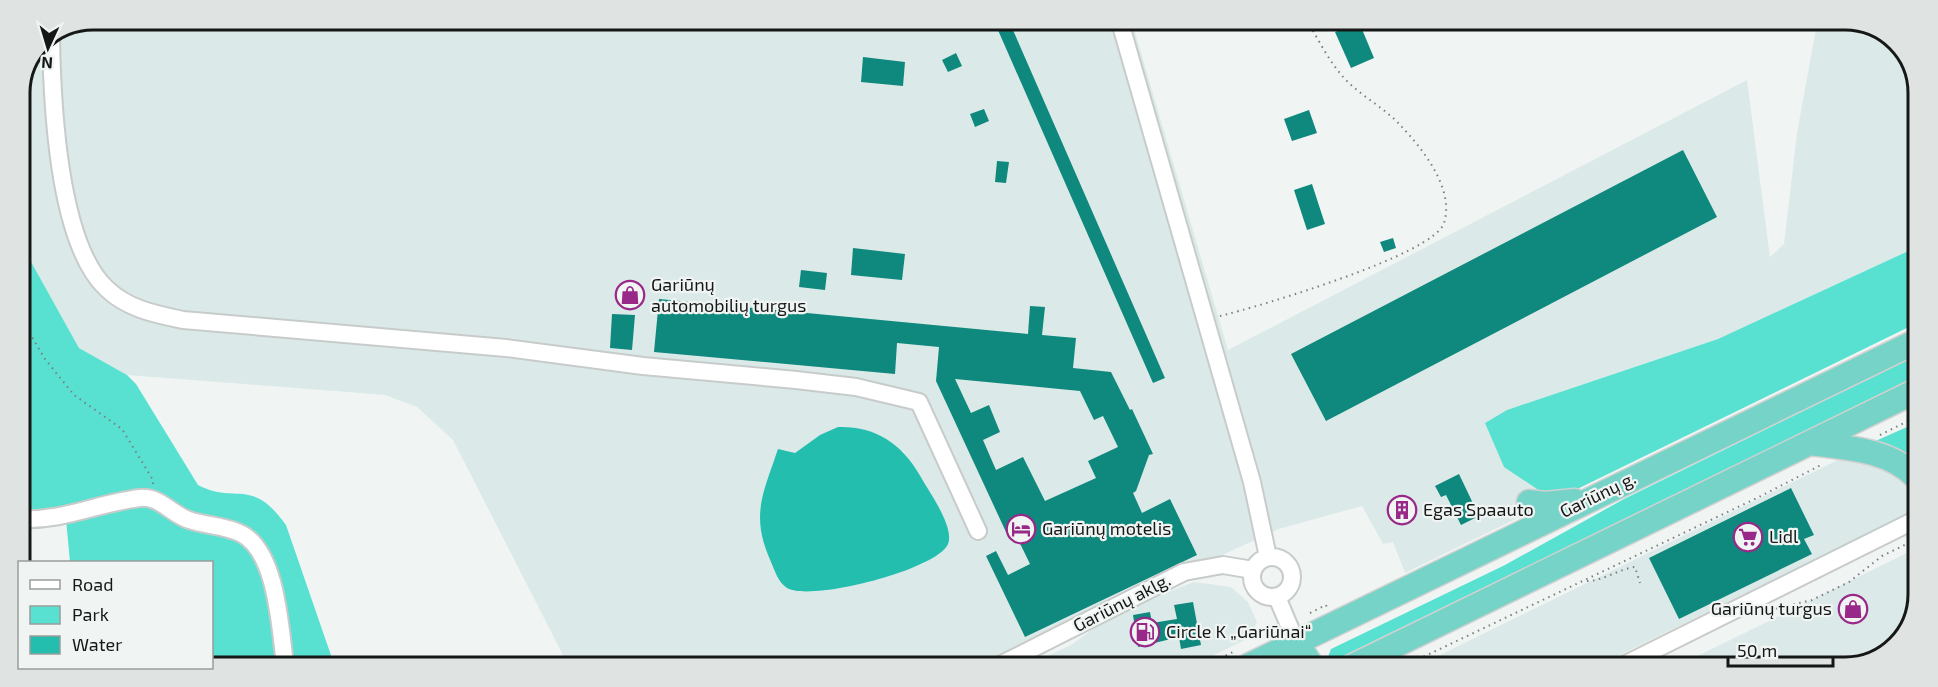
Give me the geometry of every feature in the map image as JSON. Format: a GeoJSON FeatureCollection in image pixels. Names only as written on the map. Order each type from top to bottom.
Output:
{"type":"FeatureCollection","features":[{"type":"Feature","properties":{"kind":"highway","name":"Gariūnų g."},"geometry":{"type":"LineString","coordinates":[[1245,657],[1296,642],[1908,345]]}},
{"type":"Feature","properties":{"kind":"highway"},"geometry":{"type":"LineString","coordinates":[[1371,657],[1908,395]]}},
{"type":"Feature","properties":{"kind":"highway"},"geometry":{"type":"LineString","coordinates":[[1810,443],[1873,453],[1892,459],[1908,471]]}},
{"type":"Feature","properties":{"kind":"highway"},"geometry":{"type":"LineString","coordinates":[[1529,501],[1553,503],[1592,498]]}},
{"type":"Feature","properties":{"kind":"highway"},"geometry":{"type":"LineString","coordinates":[[1296,642],[1306,657]]}},
{"type":"Feature","properties":{"kind":"street"},"geometry":{"type":"LineString","coordinates":[[1121,30],[1252,482],[1268,557]]}},
{"type":"Feature","properties":{"kind":"street"},"geometry":{"type":"LineString","coordinates":[[51,46],[55,133],[76,230],[88,260],[105,287],[124,303],[153,314],[183,320],[506,348],[643,366],[796,380],[856,387],[919,402],[978,531]]}},
{"type":"Feature","properties":{"kind":"street"},"geometry":{"type":"LineString","coordinates":[[30,519],[58,518],[126,501],[152,498],[189,520],[229,529],[252,542],[262,555],[268,572],[284,657]]}},
{"type":"Feature","properties":{"kind":"street"},"geometry":{"type":"LineString","coordinates":[[1640,657],[1908,523]]}},
{"type":"Feature","properties":{"kind":"street"},"geometry":{"type":"LineString","coordinates":[[1268,557],[1287,562],[1293,574],[1287,591],[1277,597],[1265,596],[1255,589],[1252,576],[1257,564],[1268,557]]}},
{"type":"Feature","properties":{"kind":"street","name":"Gariūnų aklg."},"geometry":{"type":"LineString","coordinates":[[1016,657],[1184,572],[1223,565],[1253,570]]}},
{"type":"Feature","properties":{"kind":"street"},"geometry":{"type":"LineString","coordinates":[[1277,597],[1296,642]]}},
{"type":"Feature","properties":{"kind":"path"},"geometry":{"type":"LineString","coordinates":[[1205,320],[1252,308],[1382,264],[1437,234],[1445,222],[1445,199],[1438,178],[1421,150],[1400,124],[1345,80],[1313,30]]}},
{"type":"Feature","properties":{"kind":"path"},"geometry":{"type":"LineString","coordinates":[[30,334],[45,359],[74,395],[122,429],[153,480],[152,498]]}},
{"type":"Feature","properties":{"kind":"path"},"geometry":{"type":"LineString","coordinates":[[1423,657],[1757,498],[1829,461]]}},
{"type":"Feature","properties":{"kind":"path"},"geometry":{"type":"LineString","coordinates":[[1767,612],[1812,600],[1849,582],[1882,556],[1908,543]]}},
{"type":"Feature","properties":{"kind":"path"},"geometry":{"type":"LineString","coordinates":[[1584,580],[1595,581],[1618,570],[1635,567],[1640,583]]}},
{"type":"Feature","properties":{"kind":"shaded area","name":"Gariūnų automobilių turgus"},"geometry":{"type":"Polygon","coordinates":[[[1134,30],[1228,350],[1747,80],[1770,257],[1784,244],[1797,133],[1816,30],[1858,31],[1873,36],[1895,55],[1902,65],[1907,80],[1908,251],[1718,339],[1507,410],[1486,423],[1497,447],[1567,494],[1405,573],[1393,542],[1383,544],[1362,506],[1279,529],[999,657],[564,657],[453,440],[417,407],[385,395],[127,375],[79,348],[30,260],[30,93],[35,69],[48,48],[80,31],[1134,30]],[[820,435],[795,453],[791,454],[785,449],[840,587],[923,564],[949,531],[929,491],[903,451],[820,435]]]}},
{"type":"Feature","properties":{"kind":"shaded area"},"geometry":{"type":"Polygon","coordinates":[[[1844,457],[1881,464],[1907,481],[1908,511],[1902,517],[1615,657],[1438,656],[1844,457]]]}},
{"type":"Feature","properties":{"kind":"shaded area","name":"Gariūnų turgus"},"geometry":{"type":"Polygon","coordinates":[[[1908,552],[1908,594],[1905,614],[1890,639],[1873,651],[1845,657],[1695,657],[1908,552]]]}},
{"type":"Feature","properties":{"kind":"shaded area"},"geometry":{"type":"Polygon","coordinates":[[[1194,582],[1231,587],[1248,602],[1257,622],[1249,638],[1210,657],[1045,657],[1071,645],[1119,610],[1194,582]]]}},
{"type":"Feature","properties":{"kind":"green space"},"geometry":{"type":"Polygon","coordinates":[[[1908,251],[1908,327],[1567,494],[1543,493],[1504,467],[1485,423],[1507,410],[1718,339],[1908,251]]]}},
{"type":"Feature","properties":{"kind":"green space"},"geometry":{"type":"Polygon","coordinates":[[[30,260],[79,348],[127,375],[136,384],[198,485],[223,493],[253,496],[274,510],[286,525],[332,657],[213,657],[213,561],[70,561],[65,509],[30,510],[30,260]]]}},
{"type":"Feature","properties":{"kind":"green space"},"geometry":{"type":"Polygon","coordinates":[[[1908,359],[1908,382],[1342,657],[1328,657],[1331,649],[1505,565],[1624,499],[1908,359]]]}},
{"type":"Feature","properties":{"kind":"green space"},"geometry":{"type":"Polygon","coordinates":[[[1908,427],[1908,462],[1871,443],[1908,427]]]}},
{"type":"Feature","properties":{"kind":"water"},"geometry":{"type":"Polygon","coordinates":[[[838,427],[851,427],[875,433],[904,453],[919,474],[944,519],[948,528],[948,544],[939,554],[921,564],[872,581],[820,591],[800,591],[787,588],[775,573],[761,531],[761,505],[768,479],[778,449],[795,453],[820,435],[838,427]]]}},
{"type":"Feature","properties":{"kind":"building"},"geometry":{"type":"Polygon","coordinates":[[[998,30],[1013,30],[1165,378],[1153,383],[998,30]]]}},
{"type":"Feature","properties":{"kind":"building"},"geometry":{"type":"Polygon","coordinates":[[[1362,30],[1374,58],[1351,68],[1335,32],[1362,30]]]}},
{"type":"Feature","properties":{"kind":"building"},"geometry":{"type":"Polygon","coordinates":[[[956,53],[962,66],[948,72],[942,60],[956,53]]]}},
{"type":"Feature","properties":{"kind":"building"},"geometry":{"type":"Polygon","coordinates":[[[863,57],[905,62],[903,86],[861,82],[863,57]]]}},
{"type":"Feature","properties":{"kind":"building"},"geometry":{"type":"Polygon","coordinates":[[[984,109],[989,121],[975,127],[970,114],[984,109]]]}},
{"type":"Feature","properties":{"kind":"building"},"geometry":{"type":"Polygon","coordinates":[[[1309,110],[1317,133],[1292,141],[1284,119],[1309,110]]]}},
{"type":"Feature","properties":{"kind":"building"},"geometry":{"type":"Polygon","coordinates":[[[1683,150],[1717,217],[1326,421],[1291,354],[1683,150]]]}},
{"type":"Feature","properties":{"kind":"building"},"geometry":{"type":"Polygon","coordinates":[[[997,161],[1009,162],[1006,183],[995,182],[997,161]]]}},
{"type":"Feature","properties":{"kind":"building"},"geometry":{"type":"Polygon","coordinates":[[[1312,184],[1325,224],[1307,230],[1294,190],[1312,184]]]}},
{"type":"Feature","properties":{"kind":"building"},"geometry":{"type":"Polygon","coordinates":[[[1393,238],[1396,248],[1384,252],[1380,242],[1393,238]]]}},
{"type":"Feature","properties":{"kind":"building"},"geometry":{"type":"Polygon","coordinates":[[[853,248],[905,254],[902,280],[851,275],[853,248]]]}},
{"type":"Feature","properties":{"kind":"building"},"geometry":{"type":"Polygon","coordinates":[[[801,270],[827,273],[825,290],[799,287],[801,270]]]}},
{"type":"Feature","properties":{"kind":"building"},"geometry":{"type":"Polygon","coordinates":[[[659,299],[1028,334],[1030,306],[1045,307],[1042,335],[1076,338],[1073,368],[1111,372],[1130,410],[1132,409],[1153,454],[1149,455],[1136,491],[1133,493],[1142,513],[1170,499],[1197,555],[1025,637],[986,556],[996,551],[1008,575],[1030,564],[1013,529],[1006,532],[936,381],[939,347],[897,343],[895,374],[654,352],[659,299]],[[955,379],[971,413],[989,405],[1000,432],[983,440],[996,470],[1023,457],[1045,501],[1096,478],[1088,461],[1118,447],[1103,416],[1094,420],[1080,391],[955,379]]]}},
{"type":"Feature","properties":{"kind":"building"},"geometry":{"type":"Polygon","coordinates":[[[612,314],[635,315],[632,350],[610,348],[612,314]]]}},
{"type":"Feature","properties":{"kind":"building"},"geometry":{"type":"Polygon","coordinates":[[[1459,474],[1479,516],[1461,525],[1446,495],[1441,497],[1435,486],[1459,474]]]}},
{"type":"Feature","properties":{"kind":"building","name":"Lidl"},"geometry":{"type":"Polygon","coordinates":[[[1791,488],[1814,535],[1804,539],[1812,554],[1679,619],[1649,558],[1791,488]]]}},
{"type":"Feature","properties":{"kind":"building","name":"Egas Spaauto"},"geometry":{"type":"Polygon","coordinates":[[[1410,499],[1416,511],[1393,521],[1387,510],[1410,499]]]}},
{"type":"Feature","properties":{"kind":"building"},"geometry":{"type":"Polygon","coordinates":[[[1193,602],[1201,645],[1181,649],[1179,637],[1138,647],[1133,615],[1150,612],[1152,623],[1177,619],[1174,605],[1193,602]]]}},
{"type":"Feature","properties":{"kind":"place","name":"Gariūnų automobilių turgus"},"geometry":{"type":"Point","coordinates":[630,295]}},
{"type":"Feature","properties":{"kind":"place","name":"Egas Spaauto"},"geometry":{"type":"Point","coordinates":[1402,510]}},
{"type":"Feature","properties":{"kind":"place","name":"Gariūnų motelis"},"geometry":{"type":"Point","coordinates":[1021,529]}},
{"type":"Feature","properties":{"kind":"place","name":"Lidl"},"geometry":{"type":"Point","coordinates":[1748,537]}},
{"type":"Feature","properties":{"kind":"place","name":"Gariūnų turgus"},"geometry":{"type":"Point","coordinates":[1853,609]}},
{"type":"Feature","properties":{"kind":"place","name":"Circle K „Gariūnai“"},"geometry":{"type":"Point","coordinates":[1145,632]}}]}
